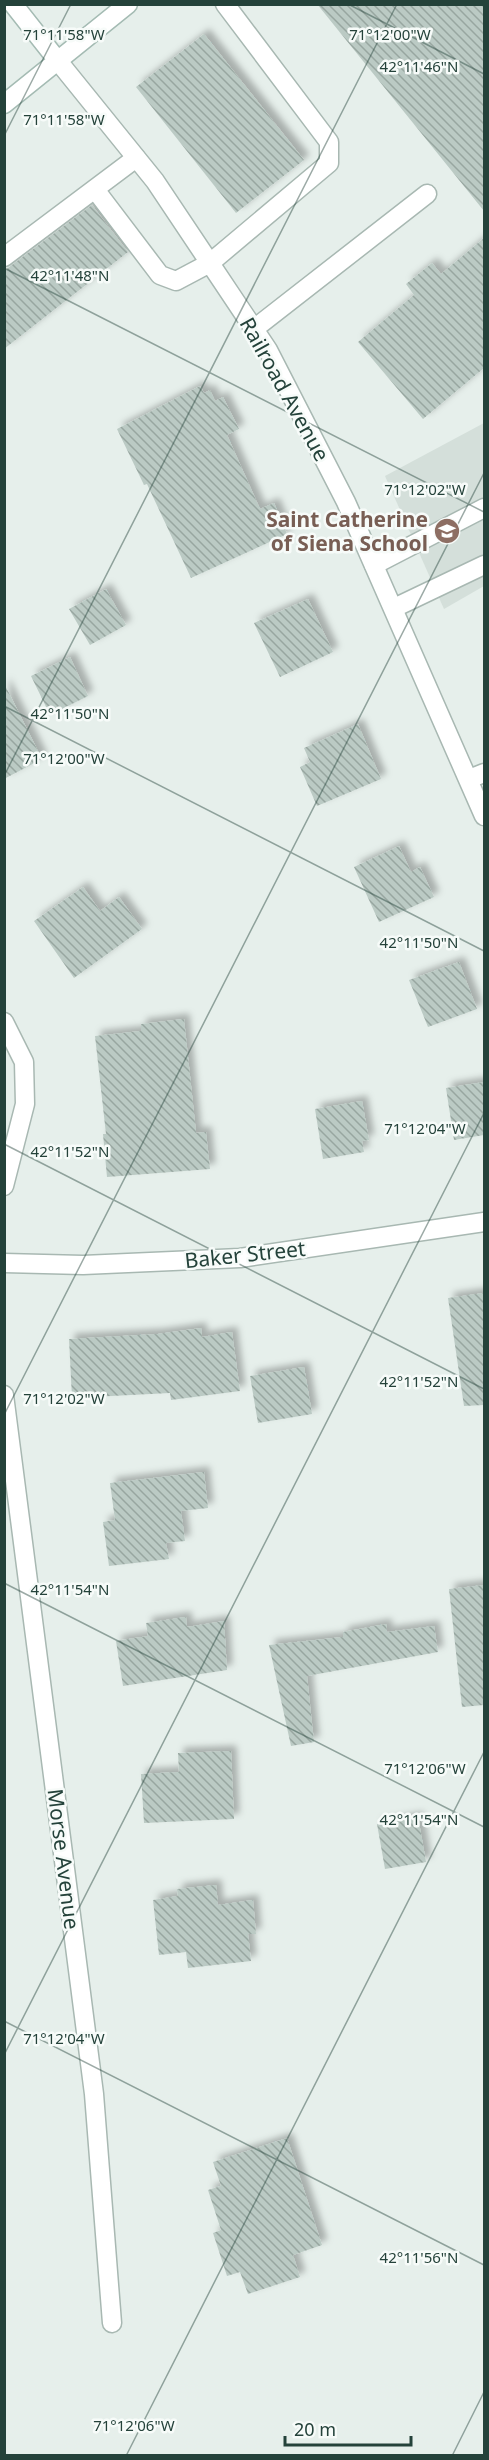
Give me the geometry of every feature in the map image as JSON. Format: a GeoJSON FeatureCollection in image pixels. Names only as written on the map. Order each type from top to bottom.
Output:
{"type":"FeatureCollection","features":[{"type":"Feature","properties":{"kind":"street","name":"Railroad Avenue"},"geometry":{"type":"LineString","coordinates":[[13,4],[155,181],[268,350],[335,482],[477,776],[484,816]]}},
{"type":"Feature","properties":{"kind":"street"},"geometry":{"type":"LineString","coordinates":[[4,104],[128,4]]}},
{"type":"Feature","properties":{"kind":"street"},"geometry":{"type":"LineString","coordinates":[[96,188],[160,275],[176,280],[210,263],[329,163],[329,142],[225,4]]}},
{"type":"Feature","properties":{"kind":"street"},"geometry":{"type":"LineString","coordinates":[[4,258],[136,158]]}},
{"type":"Feature","properties":{"kind":"street"},"geometry":{"type":"LineString","coordinates":[[254,329],[427,194]]}},
{"type":"Feature","properties":{"kind":"street"},"geometry":{"type":"LineString","coordinates":[[374,565],[484,508]]}},
{"type":"Feature","properties":{"kind":"street"},"geometry":{"type":"LineString","coordinates":[[394,608],[484,565]]}},
{"type":"Feature","properties":{"kind":"street"},"geometry":{"type":"LineString","coordinates":[[4,1022],[24,1062],[26,1104],[4,1186]]}},
{"type":"Feature","properties":{"kind":"street","name":"Baker Street"},"geometry":{"type":"LineString","coordinates":[[4,1263],[83,1265],[240,1258],[484,1222]]}},
{"type":"Feature","properties":{"kind":"street","name":"Morse Avenue"},"geometry":{"type":"LineString","coordinates":[[4,1395],[94,2094],[112,2323]]}},
{"type":"Feature","properties":{"kind":"shaded area","name":"Saint Catherine of Siena School"},"geometry":{"type":"Polygon","coordinates":[[[484,423],[484,586],[444,609],[385,476],[484,423]]]}},
{"type":"Feature","properties":{"kind":"building"},"geometry":{"type":"Polygon","coordinates":[[[317,4],[484,4],[484,211],[317,4]]]}},
{"type":"Feature","properties":{"kind":"building"},"geometry":{"type":"Polygon","coordinates":[[[204,34],[304,160],[236,213],[136,87],[204,34]]]}},
{"type":"Feature","properties":{"kind":"building"},"geometry":{"type":"Polygon","coordinates":[[[92,205],[128,252],[4,349],[4,271],[92,205]]]}},
{"type":"Feature","properties":{"kind":"building"},"geometry":{"type":"Polygon","coordinates":[[[484,238],[484,368],[423,419],[358,342],[414,295],[406,284],[432,263],[441,274],[484,238]]]}},
{"type":"Feature","properties":{"kind":"building"},"geometry":{"type":"Polygon","coordinates":[[[200,386],[204,393],[210,390],[215,401],[223,397],[239,429],[227,435],[260,509],[274,503],[287,534],[191,578],[147,484],[144,485],[117,429],[200,386]]]}},
{"type":"Feature","properties":{"kind":"building"},"geometry":{"type":"Polygon","coordinates":[[[106,589],[126,625],[90,645],[69,609],[106,589]]]}},
{"type":"Feature","properties":{"kind":"building"},"geometry":{"type":"Polygon","coordinates":[[[308,599],[333,652],[280,677],[254,623],[308,599]]]}},
{"type":"Feature","properties":{"kind":"building"},"geometry":{"type":"Polygon","coordinates":[[[70,657],[88,696],[50,715],[31,676],[70,657]]]}},
{"type":"Feature","properties":{"kind":"building"},"geometry":{"type":"Polygon","coordinates":[[[4,683],[42,759],[4,779],[4,683]]]}},
{"type":"Feature","properties":{"kind":"building"},"geometry":{"type":"Polygon","coordinates":[[[358,724],[381,779],[317,806],[300,767],[310,762],[304,748],[358,724]]]}},
{"type":"Feature","properties":{"kind":"building"},"geometry":{"type":"Polygon","coordinates":[[[399,846],[411,872],[420,867],[434,897],[379,922],[354,867],[399,846]]]}},
{"type":"Feature","properties":{"kind":"building"},"geometry":{"type":"Polygon","coordinates":[[[83,887],[100,911],[119,897],[142,929],[74,978],[34,921],[83,887]]]}},
{"type":"Feature","properties":{"kind":"building"},"geometry":{"type":"Polygon","coordinates":[[[459,962],[477,1009],[428,1027],[409,980],[459,962]]]}},
{"type":"Feature","properties":{"kind":"building"},"geometry":{"type":"Polygon","coordinates":[[[184,1019],[196,1133],[206,1132],[210,1169],[107,1177],[103,1134],[106,1134],[95,1036],[141,1031],[141,1024],[184,1019]]]}},
{"type":"Feature","properties":{"kind":"building"},"geometry":{"type":"Polygon","coordinates":[[[484,1082],[484,1135],[454,1140],[446,1088],[484,1082]]]}},
{"type":"Feature","properties":{"kind":"building"},"geometry":{"type":"Polygon","coordinates":[[[362,1101],[369,1140],[362,1141],[364,1152],[323,1159],[315,1109],[362,1101]]]}},
{"type":"Feature","properties":{"kind":"building"},"geometry":{"type":"Polygon","coordinates":[[[484,1293],[484,1405],[464,1406],[448,1298],[484,1293]]]}},
{"type":"Feature","properties":{"kind":"building"},"geometry":{"type":"Polygon","coordinates":[[[201,1328],[202,1337],[232,1332],[240,1391],[171,1400],[170,1393],[72,1398],[69,1339],[158,1334],[201,1328]]]}},
{"type":"Feature","properties":{"kind":"building"},"geometry":{"type":"Polygon","coordinates":[[[304,1367],[312,1414],[258,1423],[250,1376],[304,1367]]]}},
{"type":"Feature","properties":{"kind":"building"},"geometry":{"type":"Polygon","coordinates":[[[204,1472],[208,1508],[181,1511],[185,1541],[166,1543],[169,1559],[109,1566],[103,1522],[115,1520],[110,1483],[204,1472]]]}},
{"type":"Feature","properties":{"kind":"building"},"geometry":{"type":"Polygon","coordinates":[[[484,1585],[484,1705],[462,1707],[449,1589],[484,1585]]]}},
{"type":"Feature","properties":{"kind":"building"},"geometry":{"type":"Polygon","coordinates":[[[186,1617],[187,1627],[224,1621],[227,1670],[123,1686],[116,1641],[148,1636],[146,1623],[186,1617]]]}},
{"type":"Feature","properties":{"kind":"building"},"geometry":{"type":"Polygon","coordinates":[[[386,1624],[387,1632],[434,1626],[438,1652],[307,1676],[314,1742],[291,1746],[269,1645],[343,1637],[343,1632],[386,1624]]]}},
{"type":"Feature","properties":{"kind":"building"},"geometry":{"type":"Polygon","coordinates":[[[231,1751],[234,1819],[144,1823],[141,1774],[179,1772],[178,1753],[231,1751]]]}},
{"type":"Feature","properties":{"kind":"building"},"geometry":{"type":"Polygon","coordinates":[[[418,1817],[426,1862],[385,1869],[377,1824],[418,1817]]]}},
{"type":"Feature","properties":{"kind":"building"},"geometry":{"type":"Polygon","coordinates":[[[216,1885],[218,1905],[253,1900],[256,1934],[248,1934],[251,1961],[188,1968],[186,1952],[159,1955],[153,1900],[178,1896],[177,1889],[216,1885]]]}},
{"type":"Feature","properties":{"kind":"building"},"geometry":{"type":"Polygon","coordinates":[[[287,2138],[322,2245],[293,2255],[300,2277],[248,2294],[240,2272],[227,2276],[213,2233],[221,2230],[208,2190],[221,2186],[213,2162],[287,2138]]]}},
{"type":"Feature","properties":{"kind":"place","name":"Saint Catherine of Siena School"},"geometry":{"type":"Point","coordinates":[447,531]}}]}
